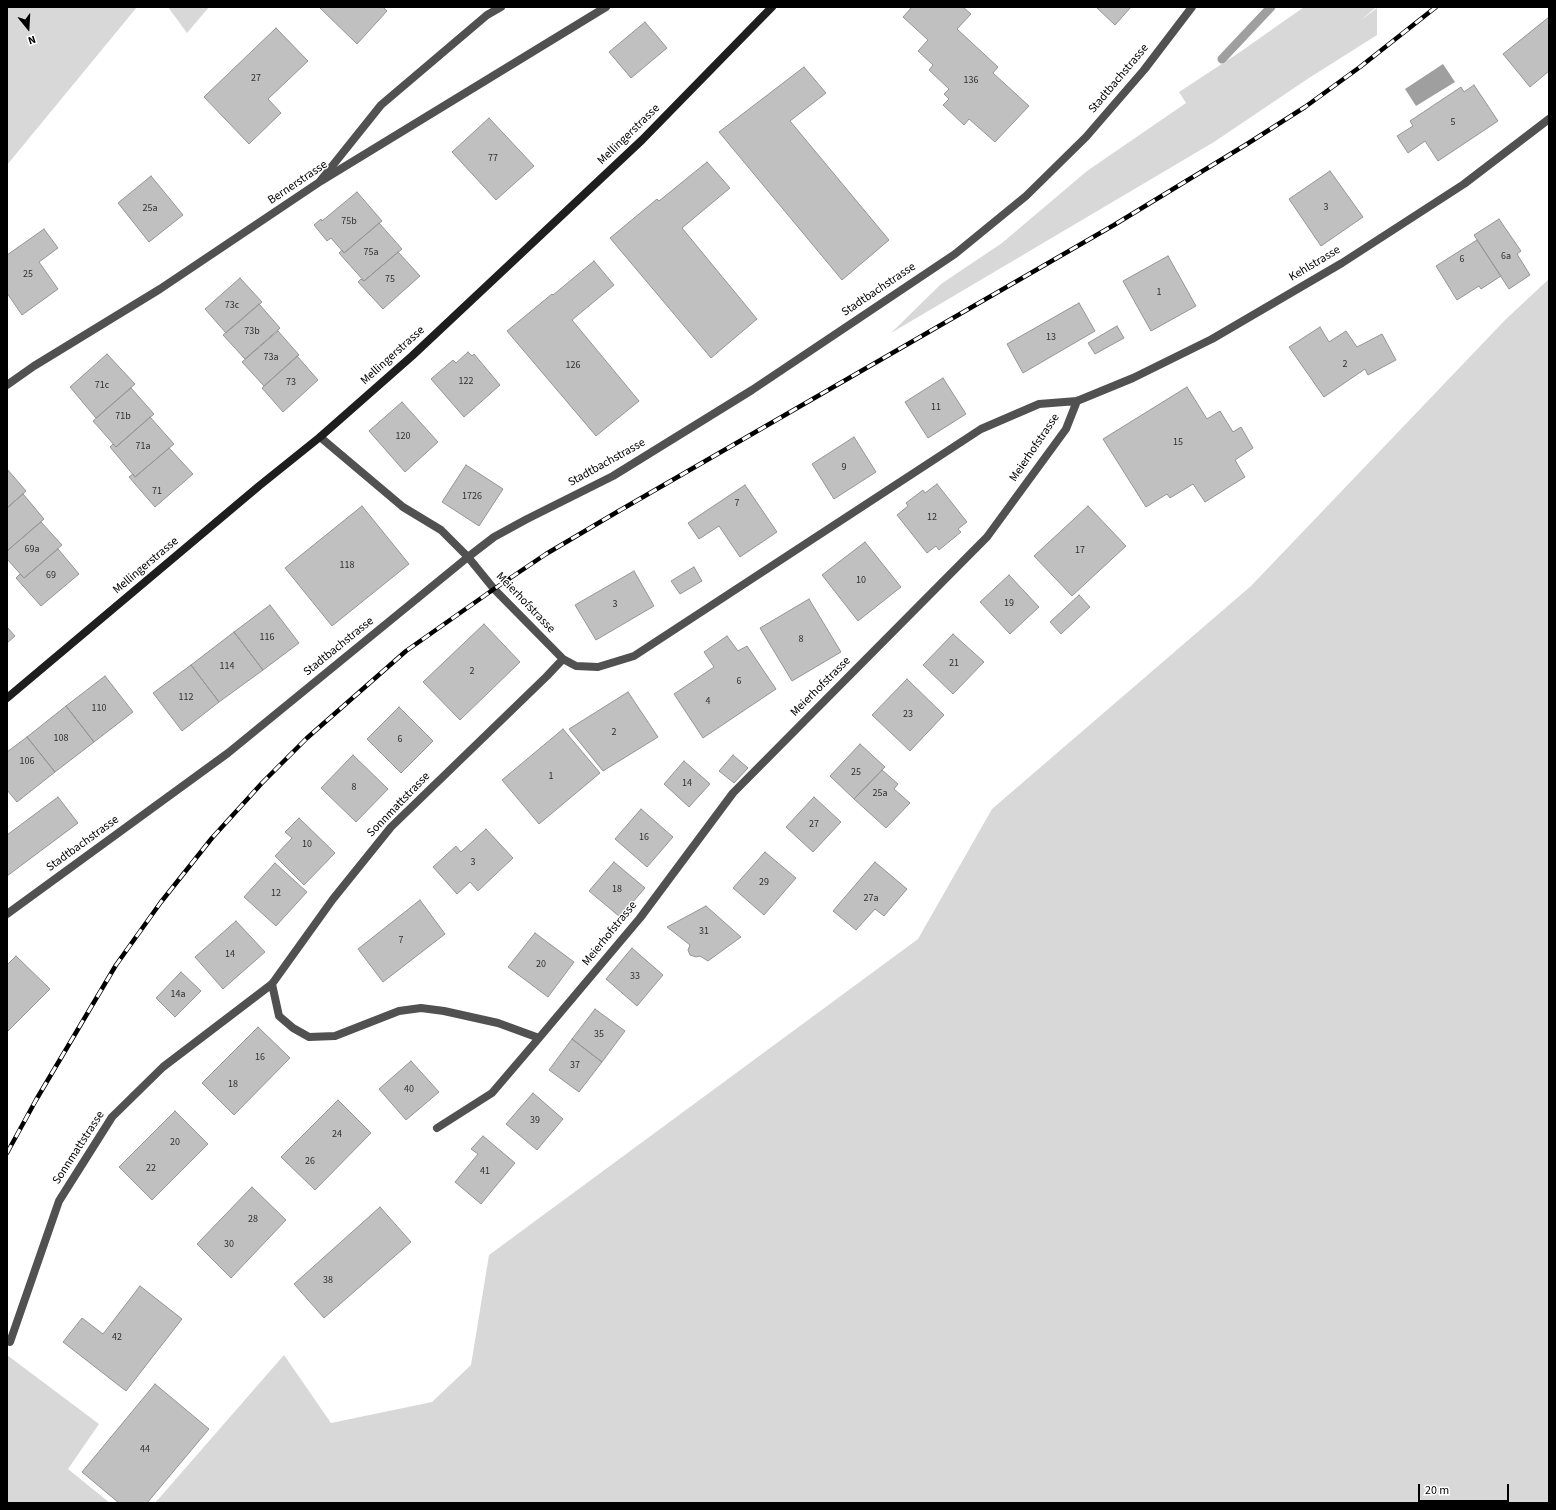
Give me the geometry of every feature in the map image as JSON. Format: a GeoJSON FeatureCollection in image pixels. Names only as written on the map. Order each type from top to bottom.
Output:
{"type":"FeatureCollection","features":[{"type":"Feature","properties":{"kind":"main road","name":"Mellingerstrasse"},"geometry":{"type":"LineString","coordinates":[[7,698],[320,437],[418,350],[642,140],[772,7]]}},
{"type":"Feature","properties":{"kind":"street"},"geometry":{"type":"LineString","coordinates":[[321,181],[381,105],[487,15],[501,7]]}},
{"type":"Feature","properties":{"kind":"street","name":"Bernerstrasse"},"geometry":{"type":"LineString","coordinates":[[7,385],[34,366],[167,284],[321,181],[606,7]]}},
{"type":"Feature","properties":{"kind":"street","name":"Stadtbachstrasse"},"geometry":{"type":"LineString","coordinates":[[7,914],[228,753],[494,537],[527,518],[613,476],[752,390],[955,254],[1026,196],[1086,137],[1144,70],[1192,7]]}},
{"type":"Feature","properties":{"kind":"street","name":"Kehlstrasse"},"geometry":{"type":"LineString","coordinates":[[1077,401],[1133,378],[1212,339],[1342,263],[1464,184],[1549,119]]}},
{"type":"Feature","properties":{"kind":"street","name":"Meierhofstrasse"},"geometry":{"type":"LineString","coordinates":[[320,437],[403,507],[441,530],[468,557],[494,589],[563,658],[576,666],[598,667],[634,656],[981,429],[1039,404],[1077,401],[1066,429],[987,537],[733,793],[640,918],[492,1093],[437,1128]]}},
{"type":"Feature","properties":{"kind":"street","name":"Sonnmattstrasse"},"geometry":{"type":"LineString","coordinates":[[10,1342],[59,1201],[112,1117],[163,1067],[272,984],[333,899],[391,827],[547,676],[563,658]]}},
{"type":"Feature","properties":{"kind":"street"},"geometry":{"type":"LineString","coordinates":[[272,984],[279,1016],[293,1028],[309,1037],[335,1036],[399,1011],[421,1008],[498,1023],[539,1038]]}},
{"type":"Feature","properties":{"kind":"shaded area"},"geometry":{"type":"Polygon","coordinates":[[[7,7],[137,7],[7,165],[7,7]]]}},
{"type":"Feature","properties":{"kind":"shaded area"},"geometry":{"type":"Polygon","coordinates":[[[168,7],[209,7],[187,33],[168,7]]]}},
{"type":"Feature","properties":{"kind":"shaded area"},"geometry":{"type":"Polygon","coordinates":[[[1304,7],[1375,8],[1361,20],[1377,8],[1377,35],[1309,78],[1214,142],[891,333],[941,284],[1002,243],[1087,171],[1186,103],[1179,92],[1240,52],[1304,7]]]}},
{"type":"Feature","properties":{"kind":"shaded area"},"geometry":{"type":"Polygon","coordinates":[[[1443,64],[1455,82],[1416,106],[1405,89],[1443,64]]]}},
{"type":"Feature","properties":{"kind":"shaded area"},"geometry":{"type":"Polygon","coordinates":[[[1549,279],[1549,1503],[155,1503],[284,1355],[331,1423],[432,1402],[471,1365],[489,1255],[918,939],[992,809],[1251,586],[1506,319],[1549,279]]]}},
{"type":"Feature","properties":{"kind":"shaded area"},"geometry":{"type":"Polygon","coordinates":[[[7,1355],[99,1424],[68,1469],[110,1503],[7,1503],[7,1355]]]}},
{"type":"Feature","properties":{"kind":"building"},"geometry":{"type":"Polygon","coordinates":[[[319,7],[383,7],[387,11],[357,44],[319,7]]]}},
{"type":"Feature","properties":{"kind":"building"},"geometry":{"type":"Polygon","coordinates":[[[912,7],[963,7],[971,14],[957,29],[998,67],[993,73],[1029,106],[995,142],[969,119],[964,125],[943,105],[949,99],[944,94],[949,89],[929,70],[933,65],[918,51],[928,40],[903,17],[912,7]]]}},
{"type":"Feature","properties":{"kind":"building"},"geometry":{"type":"Polygon","coordinates":[[[1096,7],[1131,7],[1115,25],[1096,7]]]}},
{"type":"Feature","properties":{"kind":"building"},"geometry":{"type":"Polygon","coordinates":[[[1549,17],[1549,71],[1530,87],[1503,54],[1549,17]]]}},
{"type":"Feature","properties":{"kind":"building"},"geometry":{"type":"Polygon","coordinates":[[[645,22],[667,48],[631,78],[609,52],[645,22]]]}},
{"type":"Feature","properties":{"kind":"building"},"geometry":{"type":"Polygon","coordinates":[[[276,28],[308,61],[268,99],[281,113],[249,144],[204,97],[276,28]]]}},
{"type":"Feature","properties":{"kind":"building"},"geometry":{"type":"Polygon","coordinates":[[[804,67],[826,93],[790,121],[889,240],[842,280],[719,132],[804,67]]]}},
{"type":"Feature","properties":{"kind":"building"},"geometry":{"type":"Polygon","coordinates":[[[1474,85],[1498,121],[1438,161],[1425,141],[1408,153],[1397,136],[1413,126],[1410,121],[1461,87],[1464,92],[1474,85]]]}},
{"type":"Feature","properties":{"kind":"building"},"geometry":{"type":"Polygon","coordinates":[[[489,118],[534,166],[496,200],[452,152],[489,118]]]}},
{"type":"Feature","properties":{"kind":"building"},"geometry":{"type":"Polygon","coordinates":[[[707,162],[730,188],[682,228],[757,319],[711,358],[610,238],[657,199],[659,201],[707,162]]]}},
{"type":"Feature","properties":{"kind":"building"},"geometry":{"type":"Polygon","coordinates":[[[1330,171],[1363,217],[1321,246],[1289,199],[1330,171]]]}},
{"type":"Feature","properties":{"kind":"building"},"geometry":{"type":"Polygon","coordinates":[[[151,176],[183,215],[149,242],[118,203],[151,176]]]}},
{"type":"Feature","properties":{"kind":"building"},"geometry":{"type":"Polygon","coordinates":[[[357,192],[382,221],[344,253],[331,238],[327,241],[314,225],[321,219],[322,221],[357,192]]]}},
{"type":"Feature","properties":{"kind":"building"},"geometry":{"type":"Polygon","coordinates":[[[1499,219],[1521,251],[1517,254],[1530,275],[1509,289],[1474,235],[1499,219]]]}},
{"type":"Feature","properties":{"kind":"building"},"geometry":{"type":"Polygon","coordinates":[[[379,223],[402,249],[364,281],[339,253],[342,250],[344,253],[379,223]]]}},
{"type":"Feature","properties":{"kind":"building"},"geometry":{"type":"Polygon","coordinates":[[[44,229],[58,248],[39,262],[58,289],[22,315],[7,293],[7,255],[44,229]]]}},
{"type":"Feature","properties":{"kind":"building"},"geometry":{"type":"Polygon","coordinates":[[[1477,240],[1501,276],[1481,289],[1479,286],[1457,300],[1436,266],[1477,240]]]}},
{"type":"Feature","properties":{"kind":"building"},"geometry":{"type":"Polygon","coordinates":[[[398,252],[420,276],[383,309],[358,282],[361,279],[364,281],[398,252]]]}},
{"type":"Feature","properties":{"kind":"building"},"geometry":{"type":"Polygon","coordinates":[[[1168,256],[1196,306],[1151,331],[1123,281],[1168,256]]]}},
{"type":"Feature","properties":{"kind":"building"},"geometry":{"type":"Polygon","coordinates":[[[594,261],[614,285],[572,320],[639,401],[596,436],[507,331],[594,261]]]}},
{"type":"Feature","properties":{"kind":"building"},"geometry":{"type":"Polygon","coordinates":[[[240,278],[262,302],[226,333],[205,309],[240,278]]]}},
{"type":"Feature","properties":{"kind":"building"},"geometry":{"type":"Polygon","coordinates":[[[1079,303],[1095,331],[1023,373],[1007,344],[1079,303]]]}},
{"type":"Feature","properties":{"kind":"building"},"geometry":{"type":"Polygon","coordinates":[[[259,304],[280,328],[245,359],[223,335],[259,304]]]}},
{"type":"Feature","properties":{"kind":"building"},"geometry":{"type":"Polygon","coordinates":[[[1117,326],[1124,338],[1095,354],[1088,343],[1117,326]]]}},
{"type":"Feature","properties":{"kind":"building"},"geometry":{"type":"Polygon","coordinates":[[[1320,327],[1329,342],[1346,331],[1357,347],[1382,334],[1396,360],[1368,375],[1365,369],[1324,397],[1289,347],[1320,327]]]}},
{"type":"Feature","properties":{"kind":"building"},"geometry":{"type":"Polygon","coordinates":[[[278,331],[299,355],[264,386],[242,362],[278,331]]]}},
{"type":"Feature","properties":{"kind":"building"},"geometry":{"type":"Polygon","coordinates":[[[468,352],[472,356],[474,354],[500,385],[464,417],[431,379],[453,360],[456,363],[468,352]]]}},
{"type":"Feature","properties":{"kind":"building"},"geometry":{"type":"Polygon","coordinates":[[[107,354],[135,384],[96,418],[70,387],[107,354]]]}},
{"type":"Feature","properties":{"kind":"building"},"geometry":{"type":"Polygon","coordinates":[[[297,356],[318,380],[283,412],[262,388],[297,356]]]}},
{"type":"Feature","properties":{"kind":"building"},"geometry":{"type":"Polygon","coordinates":[[[943,378],[966,414],[928,438],[905,402],[943,378]]]}},
{"type":"Feature","properties":{"kind":"building"},"geometry":{"type":"Polygon","coordinates":[[[1187,387],[1207,419],[1220,411],[1233,432],[1241,427],[1253,448],[1235,460],[1245,477],[1205,502],[1193,484],[1170,498],[1167,494],[1146,507],[1103,439],[1187,387]]]}},
{"type":"Feature","properties":{"kind":"building"},"geometry":{"type":"Polygon","coordinates":[[[131,388],[154,414],[116,447],[93,421],[131,388]]]}},
{"type":"Feature","properties":{"kind":"building"},"geometry":{"type":"Polygon","coordinates":[[[402,402],[438,442],[405,472],[369,431],[402,402]]]}},
{"type":"Feature","properties":{"kind":"building"},"geometry":{"type":"Polygon","coordinates":[[[150,417],[174,444],[135,477],[110,447],[113,444],[116,447],[150,417]]]}},
{"type":"Feature","properties":{"kind":"building"},"geometry":{"type":"Polygon","coordinates":[[[854,437],[876,472],[834,499],[812,464],[854,437]]]}},
{"type":"Feature","properties":{"kind":"building"},"geometry":{"type":"Polygon","coordinates":[[[169,448],[193,474],[155,507],[129,477],[133,474],[135,477],[169,448]]]}},
{"type":"Feature","properties":{"kind":"building"},"geometry":{"type":"Polygon","coordinates":[[[466,465],[503,489],[479,526],[442,502],[466,465]]]}},
{"type":"Feature","properties":{"kind":"building"},"geometry":{"type":"Polygon","coordinates":[[[7,469],[26,491],[7,508],[7,469]]]}},
{"type":"Feature","properties":{"kind":"building"},"geometry":{"type":"Polygon","coordinates":[[[937,484],[967,522],[958,529],[961,532],[939,550],[936,546],[927,553],[897,515],[908,506],[906,503],[923,490],[925,493],[937,484]]]}},
{"type":"Feature","properties":{"kind":"building"},"geometry":{"type":"Polygon","coordinates":[[[745,485],[777,532],[740,557],[719,526],[699,539],[688,523],[745,485]]]}},
{"type":"Feature","properties":{"kind":"building"},"geometry":{"type":"Polygon","coordinates":[[[23,494],[44,519],[7,551],[7,508],[23,494]]]}},
{"type":"Feature","properties":{"kind":"building"},"geometry":{"type":"Polygon","coordinates":[[[362,506],[409,564],[332,626],[285,568],[362,506]]]}},
{"type":"Feature","properties":{"kind":"building"},"geometry":{"type":"Polygon","coordinates":[[[1088,506],[1126,546],[1072,596],[1034,556],[1088,506]]]}},
{"type":"Feature","properties":{"kind":"building"},"geometry":{"type":"Polygon","coordinates":[[[41,522],[62,545],[24,578],[7,559],[7,551],[41,522]]]}},
{"type":"Feature","properties":{"kind":"building"},"geometry":{"type":"Polygon","coordinates":[[[865,542],[901,587],[858,621],[822,575],[865,542]]]}},
{"type":"Feature","properties":{"kind":"building"},"geometry":{"type":"Polygon","coordinates":[[[58,549],[79,574],[41,606],[16,578],[20,574],[24,578],[58,549]]]}},
{"type":"Feature","properties":{"kind":"building"},"geometry":{"type":"Polygon","coordinates":[[[694,567],[702,581],[680,594],[671,581],[694,567]]]}},
{"type":"Feature","properties":{"kind":"building"},"geometry":{"type":"Polygon","coordinates":[[[634,571],[654,606],[596,640],[575,605],[634,571]]]}},
{"type":"Feature","properties":{"kind":"building"},"geometry":{"type":"Polygon","coordinates":[[[1009,575],[1039,607],[1010,634],[980,602],[1009,575]]]}},
{"type":"Feature","properties":{"kind":"building"},"geometry":{"type":"Polygon","coordinates":[[[1079,595],[1090,607],[1061,634],[1050,622],[1079,595]]]}},
{"type":"Feature","properties":{"kind":"building"},"geometry":{"type":"Polygon","coordinates":[[[809,599],[841,652],[792,681],[760,628],[809,599]]]}},
{"type":"Feature","properties":{"kind":"building"},"geometry":{"type":"Polygon","coordinates":[[[270,605],[299,643],[263,670],[234,632],[270,605]]]}},
{"type":"Feature","properties":{"kind":"building"},"geometry":{"type":"Polygon","coordinates":[[[484,624],[520,662],[460,720],[423,682],[484,624]]]}},
{"type":"Feature","properties":{"kind":"building"},"geometry":{"type":"Polygon","coordinates":[[[7,627],[15,636],[7,643],[7,627]]]}},
{"type":"Feature","properties":{"kind":"building"},"geometry":{"type":"Polygon","coordinates":[[[234,632],[263,670],[219,702],[191,665],[234,632]]]}},
{"type":"Feature","properties":{"kind":"building"},"geometry":{"type":"Polygon","coordinates":[[[953,634],[984,662],[953,694],[923,665],[953,634]]]}},
{"type":"Feature","properties":{"kind":"building"},"geometry":{"type":"Polygon","coordinates":[[[727,636],[738,651],[747,646],[776,689],[703,738],[674,694],[714,667],[704,652],[727,636]]]}},
{"type":"Feature","properties":{"kind":"building"},"geometry":{"type":"Polygon","coordinates":[[[191,665],[219,702],[182,731],[153,693],[191,665]]]}},
{"type":"Feature","properties":{"kind":"building"},"geometry":{"type":"Polygon","coordinates":[[[105,676],[133,712],[94,742],[66,706],[105,676]]]}},
{"type":"Feature","properties":{"kind":"building"},"geometry":{"type":"Polygon","coordinates":[[[907,679],[944,715],[910,751],[872,715],[907,679]]]}},
{"type":"Feature","properties":{"kind":"building"},"geometry":{"type":"Polygon","coordinates":[[[628,692],[658,737],[603,771],[569,729],[628,692]]]}},
{"type":"Feature","properties":{"kind":"building"},"geometry":{"type":"Polygon","coordinates":[[[66,706],[94,742],[55,772],[27,737],[66,706]]]}},
{"type":"Feature","properties":{"kind":"building"},"geometry":{"type":"Polygon","coordinates":[[[399,707],[433,741],[401,773],[367,739],[399,707]]]}},
{"type":"Feature","properties":{"kind":"building"},"geometry":{"type":"Polygon","coordinates":[[[563,729],[600,773],[539,824],[502,780],[563,729]]]}},
{"type":"Feature","properties":{"kind":"building"},"geometry":{"type":"Polygon","coordinates":[[[27,737],[55,772],[17,802],[7,790],[7,752],[27,737]]]}},
{"type":"Feature","properties":{"kind":"building"},"geometry":{"type":"Polygon","coordinates":[[[860,744],[885,767],[854,799],[830,776],[860,744]]]}},
{"type":"Feature","properties":{"kind":"building"},"geometry":{"type":"Polygon","coordinates":[[[353,755],[388,789],[356,822],[321,788],[353,755]]]}},
{"type":"Feature","properties":{"kind":"building"},"geometry":{"type":"Polygon","coordinates":[[[733,755],[748,768],[734,783],[719,771],[733,755]]]}},
{"type":"Feature","properties":{"kind":"building"},"geometry":{"type":"Polygon","coordinates":[[[684,761],[710,784],[689,807],[664,784],[684,761]]]}},
{"type":"Feature","properties":{"kind":"building"},"geometry":{"type":"Polygon","coordinates":[[[882,770],[898,784],[894,789],[910,803],[886,828],[854,799],[882,770]]]}},
{"type":"Feature","properties":{"kind":"building"},"geometry":{"type":"Polygon","coordinates":[[[58,797],[78,823],[7,876],[7,835],[58,797]]]}},
{"type":"Feature","properties":{"kind":"building"},"geometry":{"type":"Polygon","coordinates":[[[814,797],[841,822],[813,852],[786,827],[814,797]]]}},
{"type":"Feature","properties":{"kind":"building"},"geometry":{"type":"Polygon","coordinates":[[[641,809],[673,837],[647,867],[615,839],[641,809]]]}},
{"type":"Feature","properties":{"kind":"building"},"geometry":{"type":"Polygon","coordinates":[[[299,818],[335,853],[304,885],[275,856],[292,838],[285,832],[299,818]]]}},
{"type":"Feature","properties":{"kind":"building"},"geometry":{"type":"Polygon","coordinates":[[[486,829],[513,858],[478,891],[470,882],[457,894],[433,867],[456,846],[461,852],[486,829]]]}},
{"type":"Feature","properties":{"kind":"building"},"geometry":{"type":"Polygon","coordinates":[[[765,852],[796,878],[764,915],[733,888],[765,852]]]}},
{"type":"Feature","properties":{"kind":"building"},"geometry":{"type":"Polygon","coordinates":[[[614,862],[645,888],[620,917],[589,891],[614,862]]]}},
{"type":"Feature","properties":{"kind":"building"},"geometry":{"type":"Polygon","coordinates":[[[875,862],[907,889],[884,916],[875,909],[856,930],[833,911],[875,862]]]}},
{"type":"Feature","properties":{"kind":"building"},"geometry":{"type":"Polygon","coordinates":[[[275,863],[307,892],[276,926],[244,897],[275,863]]]}},
{"type":"Feature","properties":{"kind":"building"},"geometry":{"type":"Polygon","coordinates":[[[420,900],[445,934],[383,982],[358,949],[420,900]]]}},
{"type":"Feature","properties":{"kind":"building"},"geometry":{"type":"Polygon","coordinates":[[[706,906],[741,937],[708,961],[700,956],[696,957],[690,955],[688,950],[690,945],[667,927],[706,906]]]}},
{"type":"Feature","properties":{"kind":"building"},"geometry":{"type":"Polygon","coordinates":[[[236,921],[265,952],[223,989],[195,957],[236,921]]]}},
{"type":"Feature","properties":{"kind":"building"},"geometry":{"type":"Polygon","coordinates":[[[535,933],[574,962],[548,997],[508,967],[535,933]]]}},
{"type":"Feature","properties":{"kind":"building"},"geometry":{"type":"Polygon","coordinates":[[[632,948],[663,975],[637,1006],[606,979],[632,948]]]}},
{"type":"Feature","properties":{"kind":"building"},"geometry":{"type":"Polygon","coordinates":[[[16,956],[50,989],[7,1032],[7,965],[16,956]]]}},
{"type":"Feature","properties":{"kind":"building"},"geometry":{"type":"Polygon","coordinates":[[[181,972],[201,991],[175,1017],[156,998],[181,972]]]}},
{"type":"Feature","properties":{"kind":"building"},"geometry":{"type":"Polygon","coordinates":[[[595,1009],[625,1031],[602,1062],[572,1039],[595,1009]]]}},
{"type":"Feature","properties":{"kind":"building"},"geometry":{"type":"Polygon","coordinates":[[[258,1027],[290,1058],[234,1115],[202,1083],[258,1027]]]}},
{"type":"Feature","properties":{"kind":"building"},"geometry":{"type":"Polygon","coordinates":[[[572,1039],[602,1062],[579,1092],[549,1070],[572,1039]]]}},
{"type":"Feature","properties":{"kind":"building"},"geometry":{"type":"Polygon","coordinates":[[[411,1061],[439,1092],[406,1120],[379,1089],[411,1061]]]}},
{"type":"Feature","properties":{"kind":"building"},"geometry":{"type":"Polygon","coordinates":[[[533,1093],[563,1119],[537,1150],[506,1124],[533,1093]]]}},
{"type":"Feature","properties":{"kind":"building"},"geometry":{"type":"Polygon","coordinates":[[[338,1100],[371,1133],[315,1190],[281,1157],[338,1100]]]}},
{"type":"Feature","properties":{"kind":"building"},"geometry":{"type":"Polygon","coordinates":[[[175,1111],[208,1144],[152,1200],[119,1167],[175,1111]]]}},
{"type":"Feature","properties":{"kind":"building"},"geometry":{"type":"Polygon","coordinates":[[[483,1136],[515,1163],[481,1204],[455,1182],[478,1154],[471,1149],[483,1136]]]}},
{"type":"Feature","properties":{"kind":"building"},"geometry":{"type":"Polygon","coordinates":[[[252,1187],[286,1220],[231,1278],[197,1244],[252,1187]]]}},
{"type":"Feature","properties":{"kind":"building"},"geometry":{"type":"Polygon","coordinates":[[[380,1207],[411,1242],[324,1318],[294,1284],[380,1207]]]}},
{"type":"Feature","properties":{"kind":"building"},"geometry":{"type":"Polygon","coordinates":[[[140,1286],[182,1319],[126,1391],[63,1342],[82,1318],[103,1334],[140,1286]]]}},
{"type":"Feature","properties":{"kind":"building"},"geometry":{"type":"Polygon","coordinates":[[[155,1384],[209,1429],[147,1503],[119,1503],[82,1472],[155,1384]]]}},
{"type":"Feature","properties":{"kind":"waterway"},"geometry":{"type":"LineString","coordinates":[[1222,59],[1271,7]]}},
{"type":"Feature","properties":{"kind":"railway"},"geometry":{"type":"LineString","coordinates":[[7,1153],[36,1100],[116,965],[161,902],[212,838],[262,783],[307,738],[406,651],[546,554],[1114,225],[1247,144],[1305,107],[1360,67],[1436,7]]}}]}
